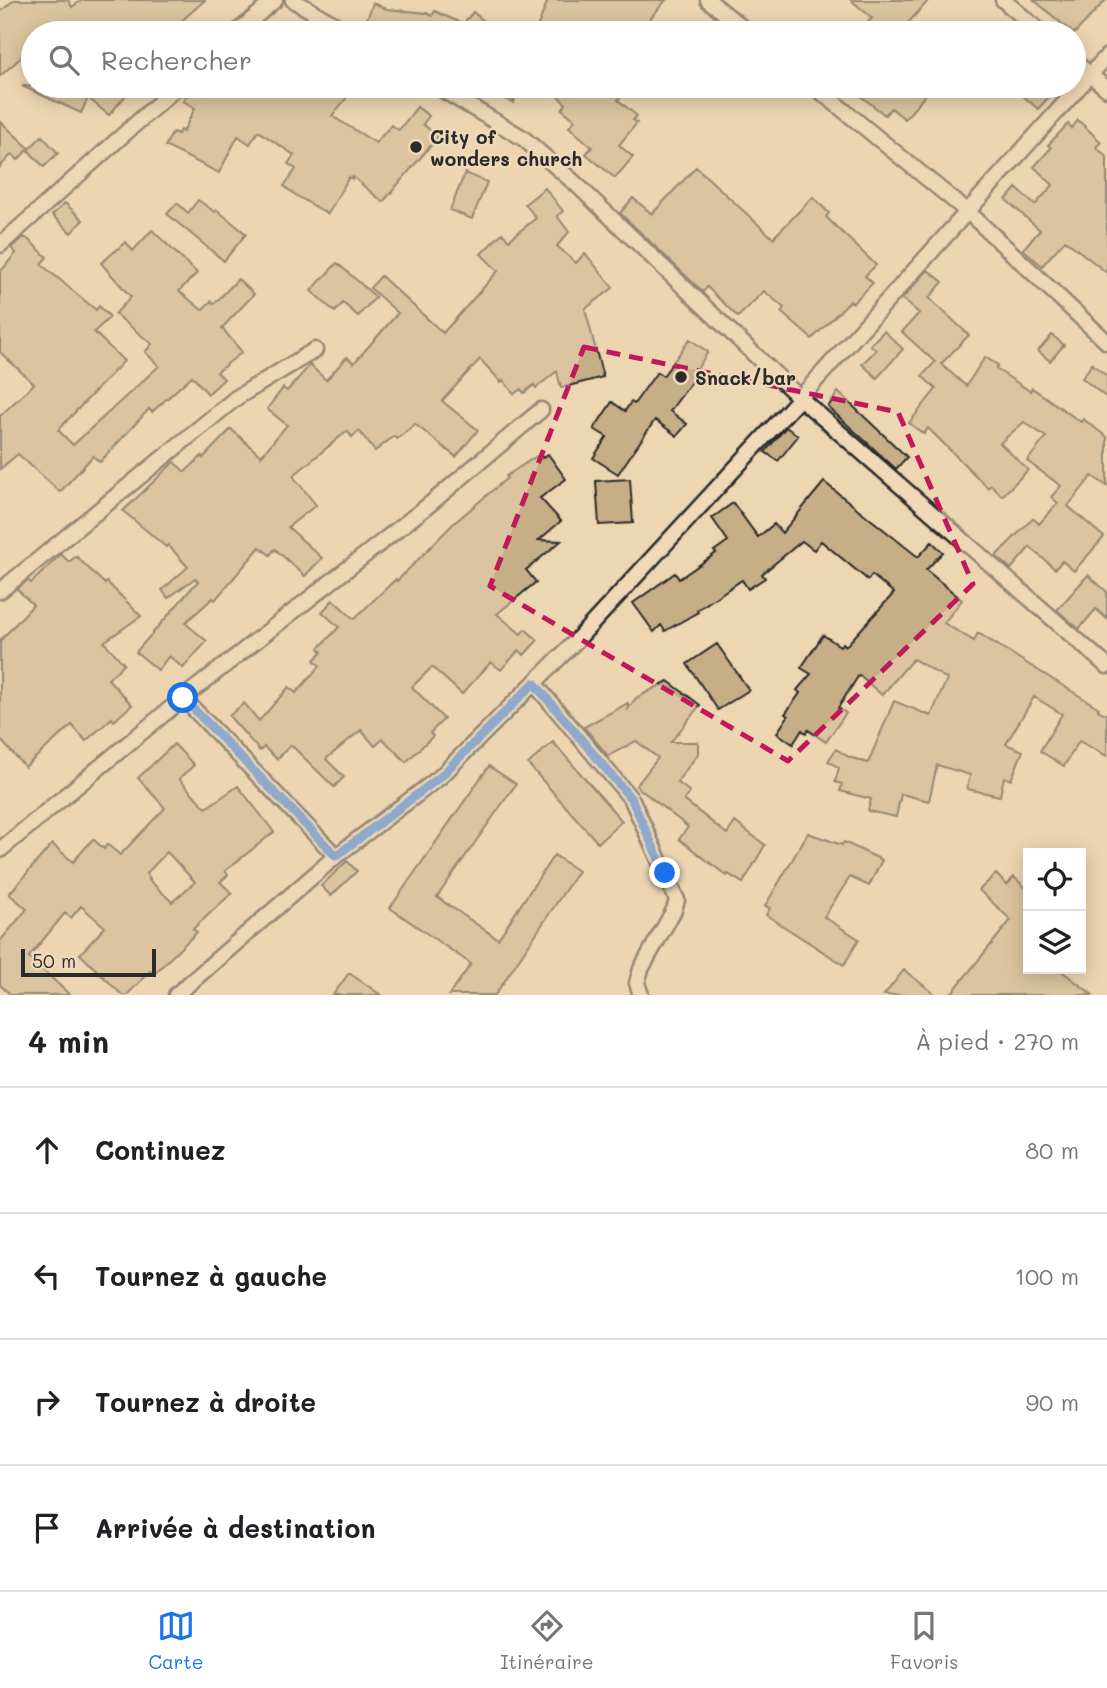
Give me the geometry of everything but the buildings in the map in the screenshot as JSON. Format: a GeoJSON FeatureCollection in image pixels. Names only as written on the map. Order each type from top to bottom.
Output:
{"type":"FeatureCollection","features":[{"type":"Feature","properties":{"kind":"street"},"geometry":{"type":"LineString","coordinates":[[250,21],[275,0]]}},
{"type":"Feature","properties":{"kind":"street"},"geometry":{"type":"LineString","coordinates":[[293,0],[329,21]]}},
{"type":"Feature","properties":{"kind":"street"},"geometry":{"type":"LineString","coordinates":[[708,0],[734,21]]}},
{"type":"Feature","properties":{"kind":"street"},"geometry":{"type":"LineString","coordinates":[[1003,0],[1028,21]]}},
{"type":"Feature","properties":{"kind":"street"},"geometry":{"type":"LineString","coordinates":[[1086,81],[1107,56]]}},
{"type":"Feature","properties":{"kind":"street"},"geometry":{"type":"LineString","coordinates":[[1086,71],[1107,89]]}},
{"type":"Feature","properties":{"kind":"street"},"geometry":{"type":"LineString","coordinates":[[0,245],[165,98]]}},
{"type":"Feature","properties":{"kind":"street"},"geometry":{"type":"LineString","coordinates":[[456,98],[523,138],[576,184],[800,398],[1107,666]]}},
{"type":"Feature","properties":{"kind":"street"},"geometry":{"type":"LineString","coordinates":[[829,98],[968,212],[1107,342]]}},
{"type":"Feature","properties":{"kind":"street"},"geometry":{"type":"LineString","coordinates":[[176,995],[336,856],[440,777],[575,642],[1070,98]]}},
{"type":"Feature","properties":{"kind":"street"},"geometry":{"type":"LineString","coordinates":[[0,591],[236,398],[315,350]]}},
{"type":"Feature","properties":{"kind":"street"},"geometry":{"type":"LineString","coordinates":[[0,850],[183,698],[430,504],[541,410]]}},
{"type":"Feature","properties":{"kind":"street"},"geometry":{"type":"LineString","coordinates":[[534,683],[632,800],[677,900],[641,969],[637,982],[641,995]]}},
{"type":"Feature","properties":{"kind":"street"},"geometry":{"type":"LineString","coordinates":[[183,698],[336,856]]}},
{"type":"Feature","properties":{"kind":"highlighted area"},"geometry":{"type":"Polygon","coordinates":[[[584,347],[898,412],[973,584],[788,761],[490,586],[584,347]]]}},
{"type":"Feature","properties":{"kind":"place","name":"City of wonders church"},"geometry":{"type":"Point","coordinates":[416,147]}},
{"type":"Feature","properties":{"kind":"place","name":"Snack/bar"},"geometry":{"type":"Point","coordinates":[681,377]}},
{"type":"Feature","properties":{"kind":"route"},"geometry":{"type":"LineString","coordinates":[[183,698],[336,856],[440,777],[534,683],[632,800],[665,873]]}}]}
